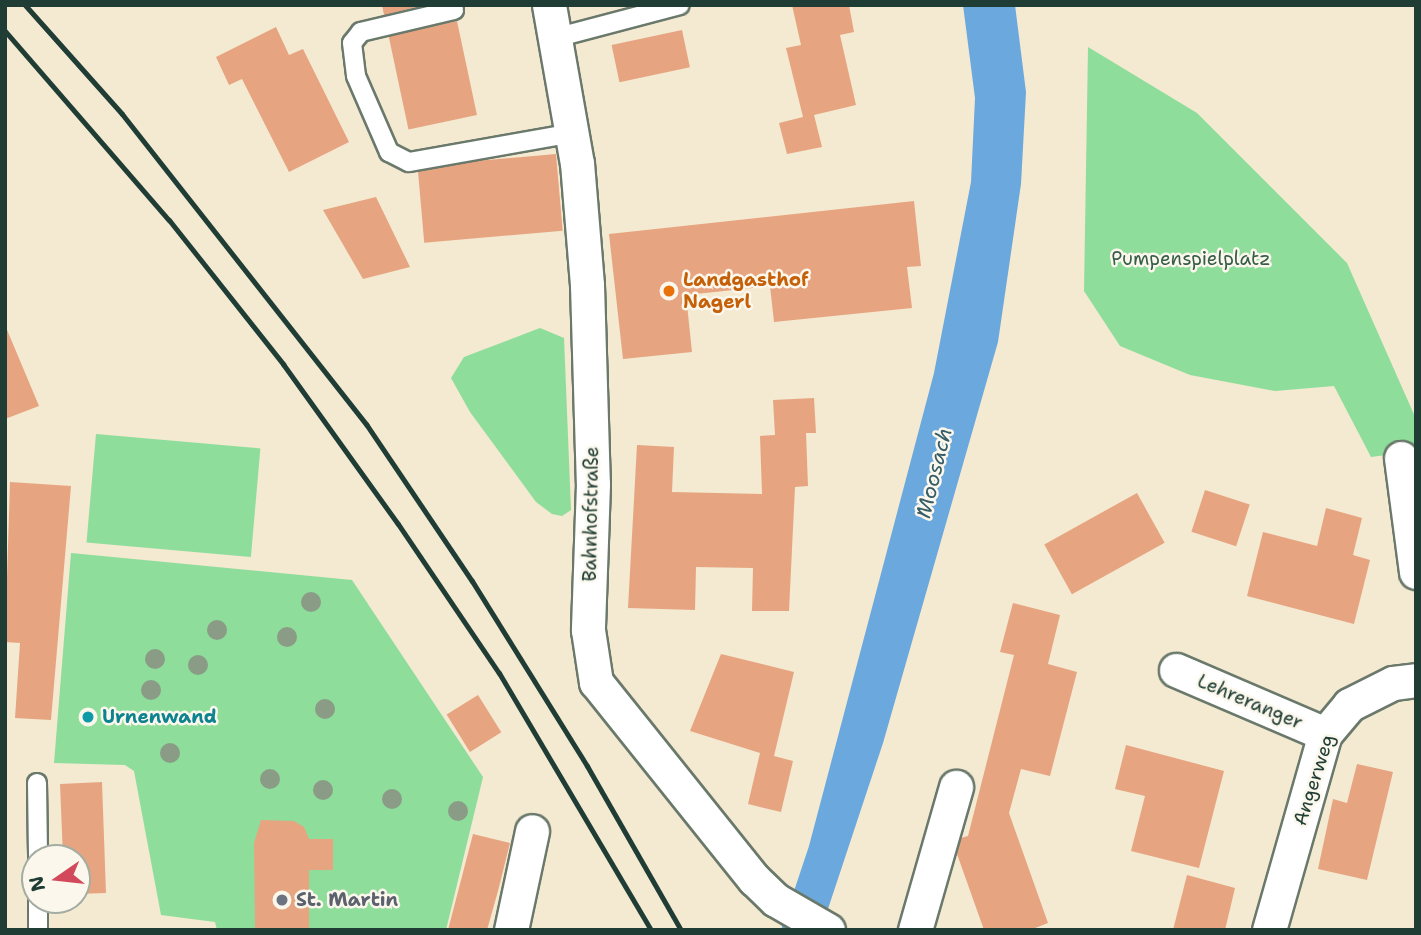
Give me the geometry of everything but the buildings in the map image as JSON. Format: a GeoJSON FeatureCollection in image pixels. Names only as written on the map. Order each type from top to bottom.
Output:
{"type":"FeatureCollection","features":[{"type":"Feature","properties":{"kind":"street","name":"Bahnhofstraße"},"geometry":{"type":"LineString","coordinates":[[549,5],[573,133],[592,384],[588,630],[596,682],[732,856],[776,900],[828,930]]}},
{"type":"Feature","properties":{"kind":"street"},"geometry":{"type":"LineString","coordinates":[[1401,458],[1416,572]]}},
{"type":"Feature","properties":{"kind":"street","name":"Lehreranger"},"geometry":{"type":"LineString","coordinates":[[1176,670],[1325,734]]}},
{"type":"Feature","properties":{"kind":"street","name":"Angerweg"},"geometry":{"type":"LineString","coordinates":[[1269,930],[1325,734],[1349,705],[1393,683],[1416,680]]}},
{"type":"Feature","properties":{"kind":"street"},"geometry":{"type":"LineString","coordinates":[[915,930],[956,787]]}},
{"type":"Feature","properties":{"kind":"street"},"geometry":{"type":"LineString","coordinates":[[511,930],[531,831]]}},
{"type":"Feature","properties":{"kind":"lane"},"geometry":{"type":"LineString","coordinates":[[555,37],[680,5]]}},
{"type":"Feature","properties":{"kind":"lane"},"geometry":{"type":"LineString","coordinates":[[454,10],[361,32],[352,43],[356,76],[389,152],[409,162],[573,133]]}},
{"type":"Feature","properties":{"kind":"lane"},"geometry":{"type":"LineString","coordinates":[[37,783],[37,844]]}},
{"type":"Feature","properties":{"kind":"green space","name":"Pumpenspielplatz"},"geometry":{"type":"Polygon","coordinates":[[[1088,47],[1197,113],[1347,263],[1416,419],[1416,451],[1371,457],[1334,386],[1275,391],[1190,375],[1120,346],[1084,291],[1088,47]]]}},
{"type":"Feature","properties":{"kind":"green space"},"geometry":{"type":"Polygon","coordinates":[[[540,328],[564,338],[571,510],[562,516],[552,514],[536,502],[470,412],[451,378],[464,357],[540,328]]]}},
{"type":"Feature","properties":{"kind":"green space"},"geometry":{"type":"Polygon","coordinates":[[[96,434],[260,448],[251,557],[87,543],[96,434]]]}},
{"type":"Feature","properties":{"kind":"green space"},"geometry":{"type":"Polygon","coordinates":[[[71,553],[352,580],[483,777],[446,930],[217,930],[215,922],[161,915],[134,771],[125,765],[54,763],[71,553]]]}},
{"type":"Feature","properties":{"kind":"water","name":"Moosach"},"geometry":{"type":"Polygon","coordinates":[[[963,5],[1015,5],[1026,92],[1021,184],[998,342],[883,743],[821,930],[781,930],[809,846],[934,373],[971,182],[975,98],[963,5]]]}},
{"type":"Feature","properties":{"kind":"railway"},"geometry":{"type":"LineString","coordinates":[[25,5],[122,114],[366,424],[472,581],[587,766],[681,930]]}},
{"type":"Feature","properties":{"kind":"railway"},"geometry":{"type":"LineString","coordinates":[[5,31],[169,220],[283,364],[398,524],[499,673],[651,930]]}},
{"type":"Feature","properties":{"kind":"place","name":"Landgasthof Nagerl"},"geometry":{"type":"Point","coordinates":[669,291]}},
{"type":"Feature","properties":{"kind":"place","name":"Urnenwand"},"geometry":{"type":"Point","coordinates":[88,717]}},
{"type":"Feature","properties":{"kind":"place","name":"St. Martin"},"geometry":{"type":"Point","coordinates":[282,900]}}]}
